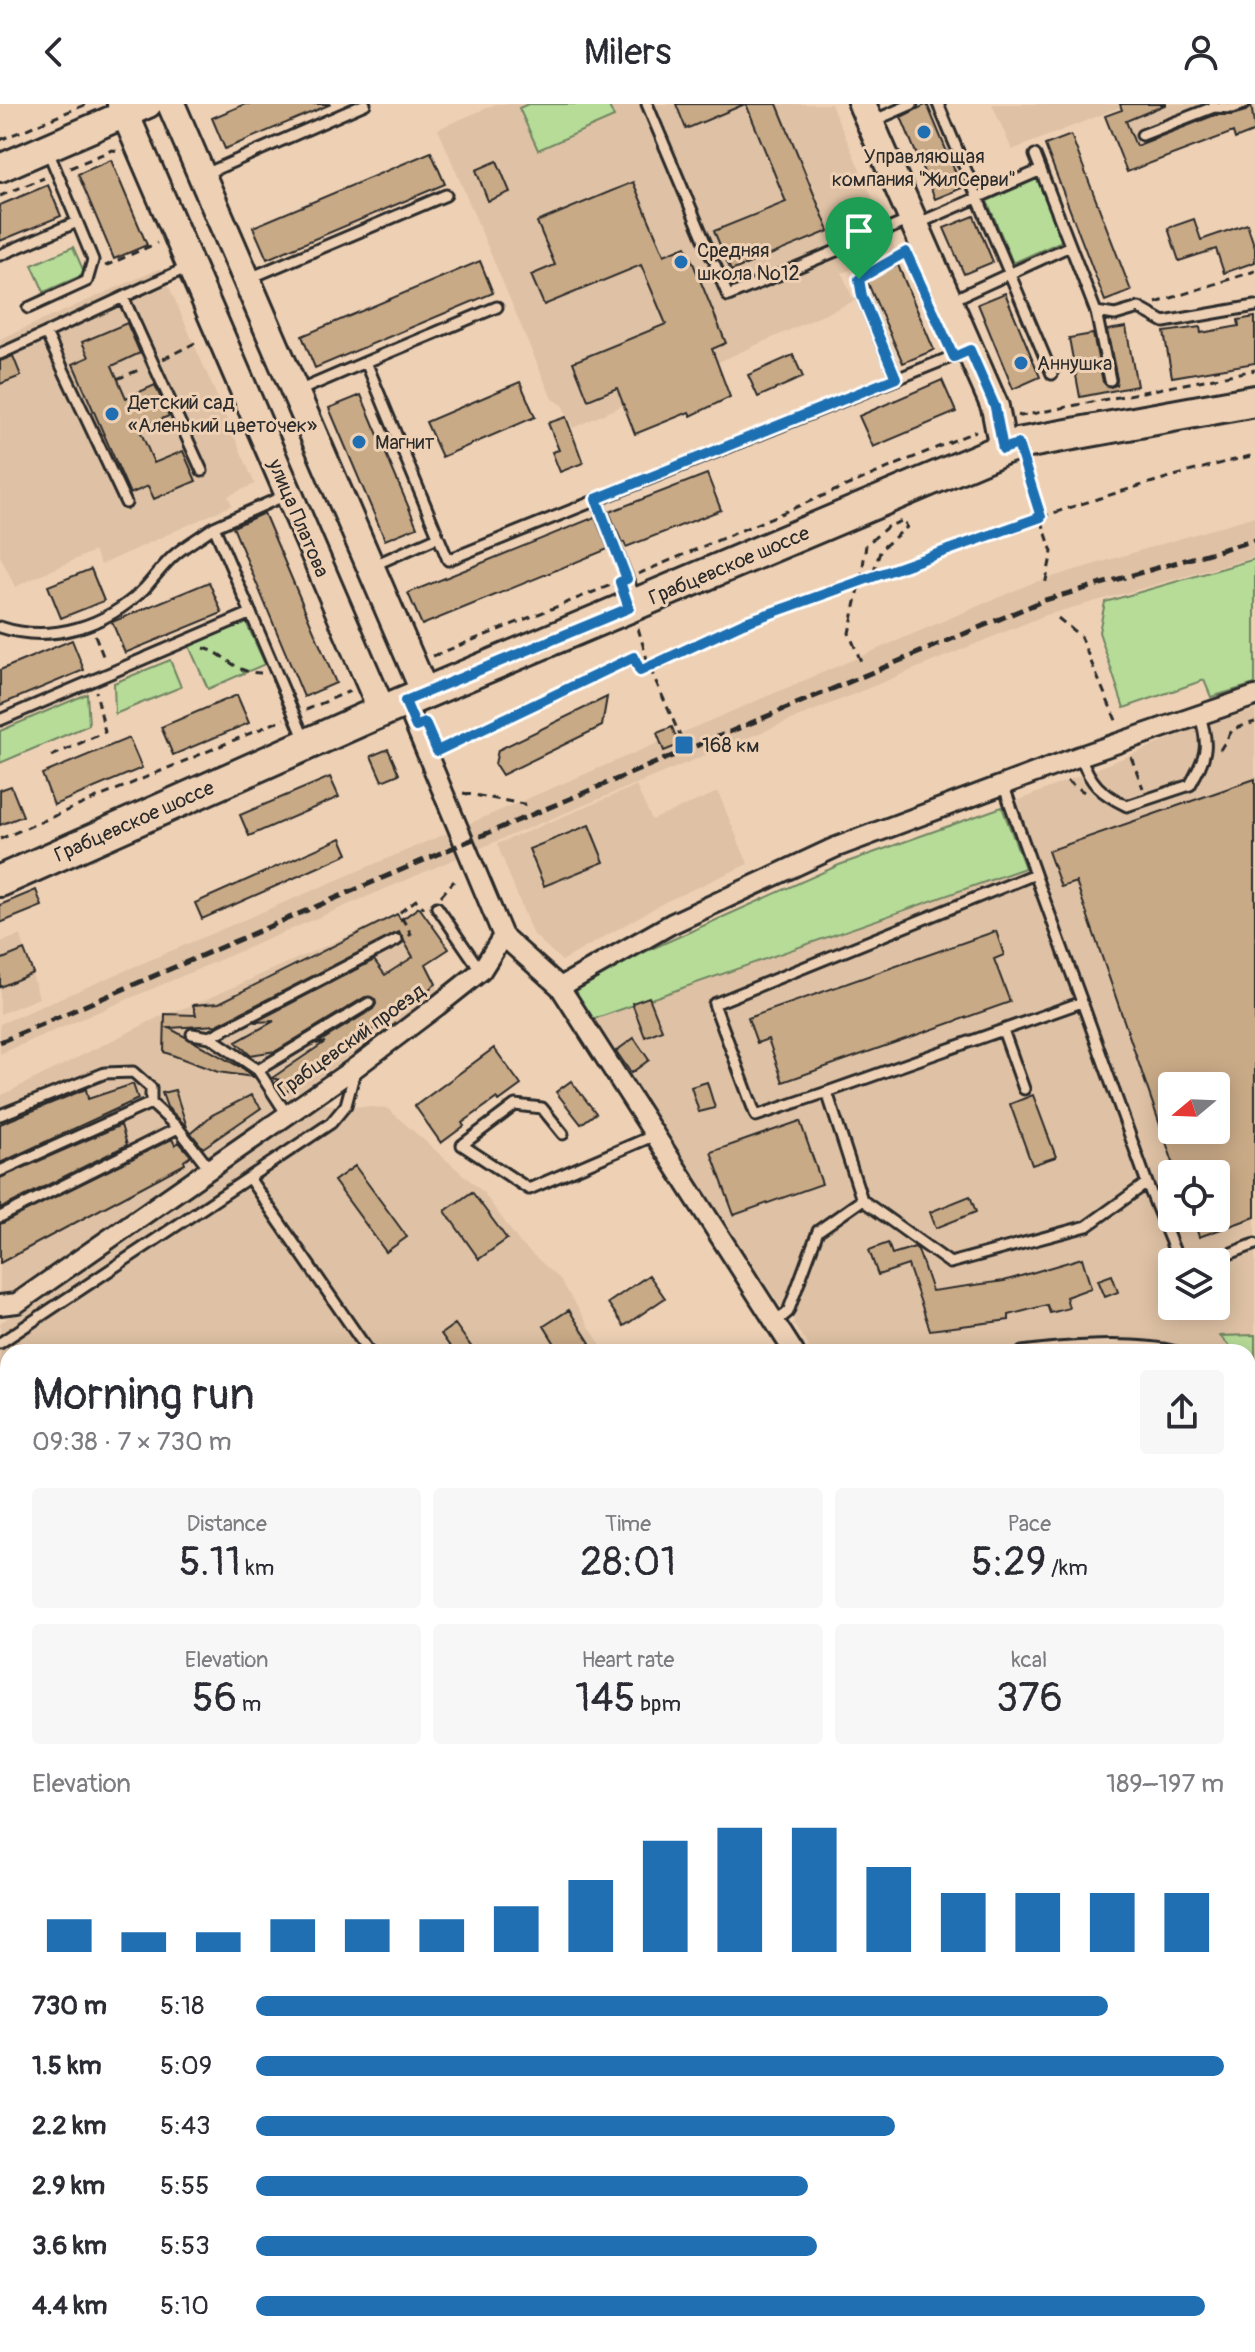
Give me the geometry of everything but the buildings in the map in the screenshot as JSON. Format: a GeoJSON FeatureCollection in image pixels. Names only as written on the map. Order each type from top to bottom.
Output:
{"type":"FeatureCollection","features":[{"type":"Feature","properties":{"kind":"main road","name":"Грабцевское шоссе"},"geometry":{"type":"LineString","coordinates":[[0,881],[404,702],[631,597],[1011,446],[1255,401]]}},
{"type":"Feature","properties":{"kind":"street"},"geometry":{"type":"LineString","coordinates":[[171,104],[370,567],[404,702],[503,936],[560,987],[789,1344]]}},
{"type":"Feature","properties":{"kind":"street"},"geometry":{"type":"LineString","coordinates":[[0,168],[132,107]]}},
{"type":"Feature","properties":{"kind":"street","name":"улица Платова"},"geometry":{"type":"LineString","coordinates":[[132,107],[183,270],[289,494],[369,680],[404,702]]}},
{"type":"Feature","properties":{"kind":"street"},"geometry":{"type":"LineString","coordinates":[[866,113],[909,223],[950,301],[1011,446]]}},
{"type":"Feature","properties":{"kind":"street"},"geometry":{"type":"LineString","coordinates":[[560,987],[671,924],[834,848],[1124,740],[1255,696]]}},
{"type":"Feature","properties":{"kind":"street","name":"Грабцевский проезд"},"geometry":{"type":"LineString","coordinates":[[0,1305],[17,1303],[356,1067],[481,971],[503,936]]}},
{"type":"Feature","properties":{"kind":"lane"},"geometry":{"type":"LineString","coordinates":[[202,175],[365,104]]}},
{"type":"Feature","properties":{"kind":"lane"},"geometry":{"type":"LineString","coordinates":[[647,104],[728,296],[978,198],[1041,170]]}},
{"type":"Feature","properties":{"kind":"lane"},"geometry":{"type":"LineString","coordinates":[[866,113],[912,104]]}},
{"type":"Feature","properties":{"kind":"lane"},"geometry":{"type":"LineString","coordinates":[[938,104],[1052,374]]}},
{"type":"Feature","properties":{"kind":"lane"},"geometry":{"type":"LineString","coordinates":[[1142,135],[1213,106],[1232,108],[1244,104]]}},
{"type":"Feature","properties":{"kind":"lane"},"geometry":{"type":"LineString","coordinates":[[28,308],[87,281],[93,260],[46,148]]}},
{"type":"Feature","properties":{"kind":"lane"},"geometry":{"type":"LineString","coordinates":[[1035,155],[1096,312],[1110,380]]}},
{"type":"Feature","properties":{"kind":"lane"},"geometry":{"type":"LineString","coordinates":[[247,279],[446,195]]}},
{"type":"Feature","properties":{"kind":"lane"},"geometry":{"type":"LineString","coordinates":[[0,255],[77,222]]}},
{"type":"Feature","properties":{"kind":"lane"},"geometry":{"type":"LineString","coordinates":[[950,301],[1070,246]]}},
{"type":"Feature","properties":{"kind":"lane"},"geometry":{"type":"LineString","coordinates":[[0,354],[183,270]]}},
{"type":"Feature","properties":{"kind":"lane"},"geometry":{"type":"LineString","coordinates":[[862,296],[896,378]]}},
{"type":"Feature","properties":{"kind":"lane"},"geometry":{"type":"LineString","coordinates":[[123,297],[202,471]]}},
{"type":"Feature","properties":{"kind":"lane"},"geometry":{"type":"LineString","coordinates":[[1096,312],[1115,315],[1139,308],[1164,322],[1255,306]]}},
{"type":"Feature","properties":{"kind":"lane"},"geometry":{"type":"LineString","coordinates":[[295,392],[497,307]]}},
{"type":"Feature","properties":{"kind":"lane"},"geometry":{"type":"LineString","coordinates":[[46,333],[126,503]]}},
{"type":"Feature","properties":{"kind":"lane"},"geometry":{"type":"LineString","coordinates":[[366,362],[448,560],[970,350]]}},
{"type":"Feature","properties":{"kind":"lane"},"geometry":{"type":"LineString","coordinates":[[0,627],[16,632],[60,634],[90,624],[119,609],[177,553],[214,527],[289,494]]}},
{"type":"Feature","properties":{"kind":"lane"},"geometry":{"type":"LineString","coordinates":[[596,499],[631,597]]}},
{"type":"Feature","properties":{"kind":"lane"},"geometry":{"type":"LineString","coordinates":[[214,527],[307,744]]}},
{"type":"Feature","properties":{"kind":"lane"},"geometry":{"type":"LineString","coordinates":[[370,567],[438,537]]}},
{"type":"Feature","properties":{"kind":"lane"},"geometry":{"type":"LineString","coordinates":[[0,720],[251,613]]}},
{"type":"Feature","properties":{"kind":"lane"},"geometry":{"type":"LineString","coordinates":[[1080,756],[1089,779],[1109,797],[1127,806],[1190,785],[1206,758],[1206,736],[1199,713]]}},
{"type":"Feature","properties":{"kind":"lane"},"geometry":{"type":"LineString","coordinates":[[1003,784],[1173,1248]]}},
{"type":"Feature","properties":{"kind":"lane"},"geometry":{"type":"LineString","coordinates":[[1035,874],[714,1004],[756,1116],[1082,1002]]}},
{"type":"Feature","properties":{"kind":"lane"},"geometry":{"type":"LineString","coordinates":[[437,907],[481,971]]}},
{"type":"Feature","properties":{"kind":"lane"},"geometry":{"type":"LineString","coordinates":[[210,1037],[399,940]]}},
{"type":"Feature","properties":{"kind":"lane"},"geometry":{"type":"LineString","coordinates":[[258,1070],[369,1003]]}},
{"type":"Feature","properties":{"kind":"lane"},"geometry":{"type":"LineString","coordinates":[[1003,1030],[1024,1089]]}},
{"type":"Feature","properties":{"kind":"lane"},"geometry":{"type":"LineString","coordinates":[[192,1034],[210,1037],[258,1070],[286,1113]]}},
{"type":"Feature","properties":{"kind":"lane"},"geometry":{"type":"LineString","coordinates":[[0,1343],[331,1123],[346,1105],[356,1067]]}},
{"type":"Feature","properties":{"kind":"lane"},"geometry":{"type":"LineString","coordinates":[[0,1115],[105,1073],[133,1072],[151,1088],[151,1103],[178,1128],[209,1168]]}},
{"type":"Feature","properties":{"kind":"lane"},"geometry":{"type":"LineString","coordinates":[[827,1092],[862,1200],[950,1263],[1087,1226],[1147,1183]]}},
{"type":"Feature","properties":{"kind":"lane"},"geometry":{"type":"LineString","coordinates":[[0,1171],[151,1103]]}},
{"type":"Feature","properties":{"kind":"lane"},"geometry":{"type":"LineString","coordinates":[[563,1134],[542,1108],[515,1105],[462,1145],[529,1189],[655,1135]]}},
{"type":"Feature","properties":{"kind":"lane"},"geometry":{"type":"LineString","coordinates":[[0,1217],[178,1128]]}},
{"type":"Feature","properties":{"kind":"lane"},"geometry":{"type":"LineString","coordinates":[[249,1178],[363,1344]]}},
{"type":"Feature","properties":{"kind":"lane"},"geometry":{"type":"LineString","coordinates":[[776,1322],[788,1312],[818,1231],[862,1200]]}},
{"type":"Feature","properties":{"kind":"lane"},"geometry":{"type":"LineString","coordinates":[[1230,1254],[1255,1244]]}},
{"type":"Feature","properties":{"kind":"path"},"geometry":{"type":"LineString","coordinates":[[0,140],[87,104]]}},
{"type":"Feature","properties":{"kind":"path"},"geometry":{"type":"LineString","coordinates":[[0,196],[112,150],[122,152]]}},
{"type":"Feature","properties":{"kind":"path"},"geometry":{"type":"LineString","coordinates":[[862,296],[859,279],[906,252],[909,223]]}},
{"type":"Feature","properties":{"kind":"path"},"geometry":{"type":"LineString","coordinates":[[90,272],[161,242],[183,270]]}},
{"type":"Feature","properties":{"kind":"path"},"geometry":{"type":"LineString","coordinates":[[1139,308],[1255,271]]}},
{"type":"Feature","properties":{"kind":"path"},"geometry":{"type":"LineString","coordinates":[[1012,412],[1011,446],[1052,552],[1045,585]]}},
{"type":"Feature","properties":{"kind":"path"},"geometry":{"type":"LineString","coordinates":[[432,656],[631,597],[975,433],[980,423]]}},
{"type":"Feature","properties":{"kind":"path"},"geometry":{"type":"LineString","coordinates":[[437,751],[634,657],[640,671],[743,623],[861,580],[1179,473],[1255,455]]}},
{"type":"Feature","properties":{"kind":"path"},"geometry":{"type":"LineString","coordinates":[[861,580],[874,570],[881,549],[907,527],[904,520],[887,527],[866,545],[849,633],[862,664]]}},
{"type":"Feature","properties":{"kind":"path"},"geometry":{"type":"LineString","coordinates":[[631,597],[649,666],[682,740]]}},
{"type":"Feature","properties":{"kind":"path"},"geometry":{"type":"LineString","coordinates":[[1058,618],[1080,636],[1148,800]]}},
{"type":"Feature","properties":{"kind":"path"},"geometry":{"type":"LineString","coordinates":[[90,624],[110,672]]}},
{"type":"Feature","properties":{"kind":"path"},"geometry":{"type":"LineString","coordinates":[[182,642],[215,651],[245,673],[277,673]]}},
{"type":"Feature","properties":{"kind":"path"},"geometry":{"type":"LineString","coordinates":[[52,756],[105,732],[94,680]]}},
{"type":"Feature","properties":{"kind":"path"},"geometry":{"type":"LineString","coordinates":[[0,839],[353,690],[369,680]]}},
{"type":"Feature","properties":{"kind":"path"},"geometry":{"type":"LineString","coordinates":[[1217,754],[1233,729],[1255,722]]}},
{"type":"Feature","properties":{"kind":"path"},"geometry":{"type":"LineString","coordinates":[[1063,778],[1087,794]]}},
{"type":"Feature","properties":{"kind":"path"},"geometry":{"type":"LineString","coordinates":[[458,793],[529,805]]}},
{"type":"Feature","properties":{"kind":"path"},"geometry":{"type":"LineString","coordinates":[[399,940],[411,934],[399,913],[416,900],[425,910],[454,881]]}},
{"type":"Feature","properties":{"kind":"shaded area","name":"Средняя школа №12"},"geometry":{"type":"Polygon","coordinates":[[[496,104],[831,104],[896,251],[842,273],[854,301],[573,428],[562,405],[552,399],[438,129],[496,104]]]}},
{"type":"Feature","properties":{"kind":"shaded area"},"geometry":{"type":"Polygon","coordinates":[[[992,104],[1255,104],[1255,131],[1235,139],[1232,133],[1127,172],[1105,116],[1122,111],[1121,107],[1012,150],[992,104]]]}},
{"type":"Feature","properties":{"kind":"shaded area","name":"Детский сад «Аленький цветочек»"},"geometry":{"type":"Polygon","coordinates":[[[161,268],[255,484],[228,496],[232,505],[101,565],[94,551],[15,587],[0,556],[0,339],[161,268]]]}},
{"type":"Feature","properties":{"kind":"shaded area"},"geometry":{"type":"Polygon","coordinates":[[[1255,516],[1255,557],[1046,615],[490,844],[0,1054],[0,1024],[1032,583],[1255,516]]]}},
{"type":"Feature","properties":{"kind":"shaded area"},"geometry":{"type":"Polygon","coordinates":[[[1255,710],[1255,1344],[808,1344],[588,1021],[620,963],[839,865],[1002,807],[1194,729],[1255,710]]]}},
{"type":"Feature","properties":{"kind":"shaded area"},"geometry":{"type":"Polygon","coordinates":[[[636,786],[652,820],[718,792],[748,864],[665,902],[562,961],[532,933],[497,844],[636,786]]]}},
{"type":"Feature","properties":{"kind":"shaded area"},"geometry":{"type":"Polygon","coordinates":[[[397,914],[411,934],[440,992],[13,1294],[0,1296],[0,1096],[165,1014],[193,1005],[397,914]]]}},
{"type":"Feature","properties":{"kind":"shaded area"},"geometry":{"type":"Polygon","coordinates":[[[21,935],[39,998],[0,1014],[0,942],[21,935]]]}},
{"type":"Feature","properties":{"kind":"shaded area"},"geometry":{"type":"Polygon","coordinates":[[[323,1104],[387,1108],[483,1192],[520,1243],[560,1279],[600,1344],[0,1344],[0,1323],[323,1104]]]}},
{"type":"Feature","properties":{"kind":"green space"},"geometry":{"type":"Polygon","coordinates":[[[528,104],[608,104],[614,117],[538,150],[519,108],[528,104]]]}},
{"type":"Feature","properties":{"kind":"green space"},"geometry":{"type":"Polygon","coordinates":[[[1037,179],[1062,241],[1013,263],[987,201],[1037,179]]]}},
{"type":"Feature","properties":{"kind":"green space"},"geometry":{"type":"Polygon","coordinates":[[[73,247],[85,274],[44,292],[32,265],[73,247]]]}},
{"type":"Feature","properties":{"kind":"green space"},"geometry":{"type":"Polygon","coordinates":[[[1255,559],[1255,684],[1211,697],[1204,680],[1124,708],[1099,632],[1105,602],[1255,559]]]}},
{"type":"Feature","properties":{"kind":"green space"},"geometry":{"type":"Polygon","coordinates":[[[246,622],[265,664],[208,689],[189,646],[246,622]]]}},
{"type":"Feature","properties":{"kind":"green space"},"geometry":{"type":"Polygon","coordinates":[[[170,660],[181,687],[115,714],[114,683],[170,660]]]}},
{"type":"Feature","properties":{"kind":"green space"},"geometry":{"type":"Polygon","coordinates":[[[87,694],[89,725],[0,763],[0,731],[87,694]]]}},
{"type":"Feature","properties":{"kind":"green space"},"geometry":{"type":"Polygon","coordinates":[[[1002,807],[1025,868],[588,1021],[574,989],[620,963],[839,865],[1002,807]]]}},
{"type":"Feature","properties":{"kind":"green space"},"geometry":{"type":"Polygon","coordinates":[[[1255,1335],[1255,1344],[1228,1344],[1220,1336],[1255,1335]]]}},
{"type":"Feature","properties":{"kind":"railway"},"geometry":{"type":"LineString","coordinates":[[0,1042],[464,843],[1045,600],[1255,540]]}},
{"type":"Feature","properties":{"kind":"place","name":"Управляющая компания \"ЖилСерви\""},"geometry":{"type":"Point","coordinates":[924,132]}},
{"type":"Feature","properties":{"kind":"place","name":"Средняя школа №12"},"geometry":{"type":"Point","coordinates":[681,262]}},
{"type":"Feature","properties":{"kind":"place","name":"Аннушка"},"geometry":{"type":"Point","coordinates":[1021,363]}},
{"type":"Feature","properties":{"kind":"place","name":"Детский сад «Аленький цветочек»"},"geometry":{"type":"Point","coordinates":[112,414]}},
{"type":"Feature","properties":{"kind":"place","name":"Магнит"},"geometry":{"type":"Point","coordinates":[359,442]}},
{"type":"Feature","properties":{"kind":"place","name":"168 км"},"geometry":{"type":"Point","coordinates":[684,745]}},
{"type":"Feature","properties":{"kind":"route"},"geometry":{"type":"LineString","coordinates":[[906,252],[954,357],[970,350],[995,407],[1003,449],[1018,444],[1041,517],[743,623],[640,671],[634,657],[437,751],[425,723],[416,727],[405,701],[629,608],[620,582],[627,579],[596,499],[896,378],[862,296],[859,279],[906,252]]}}]}
